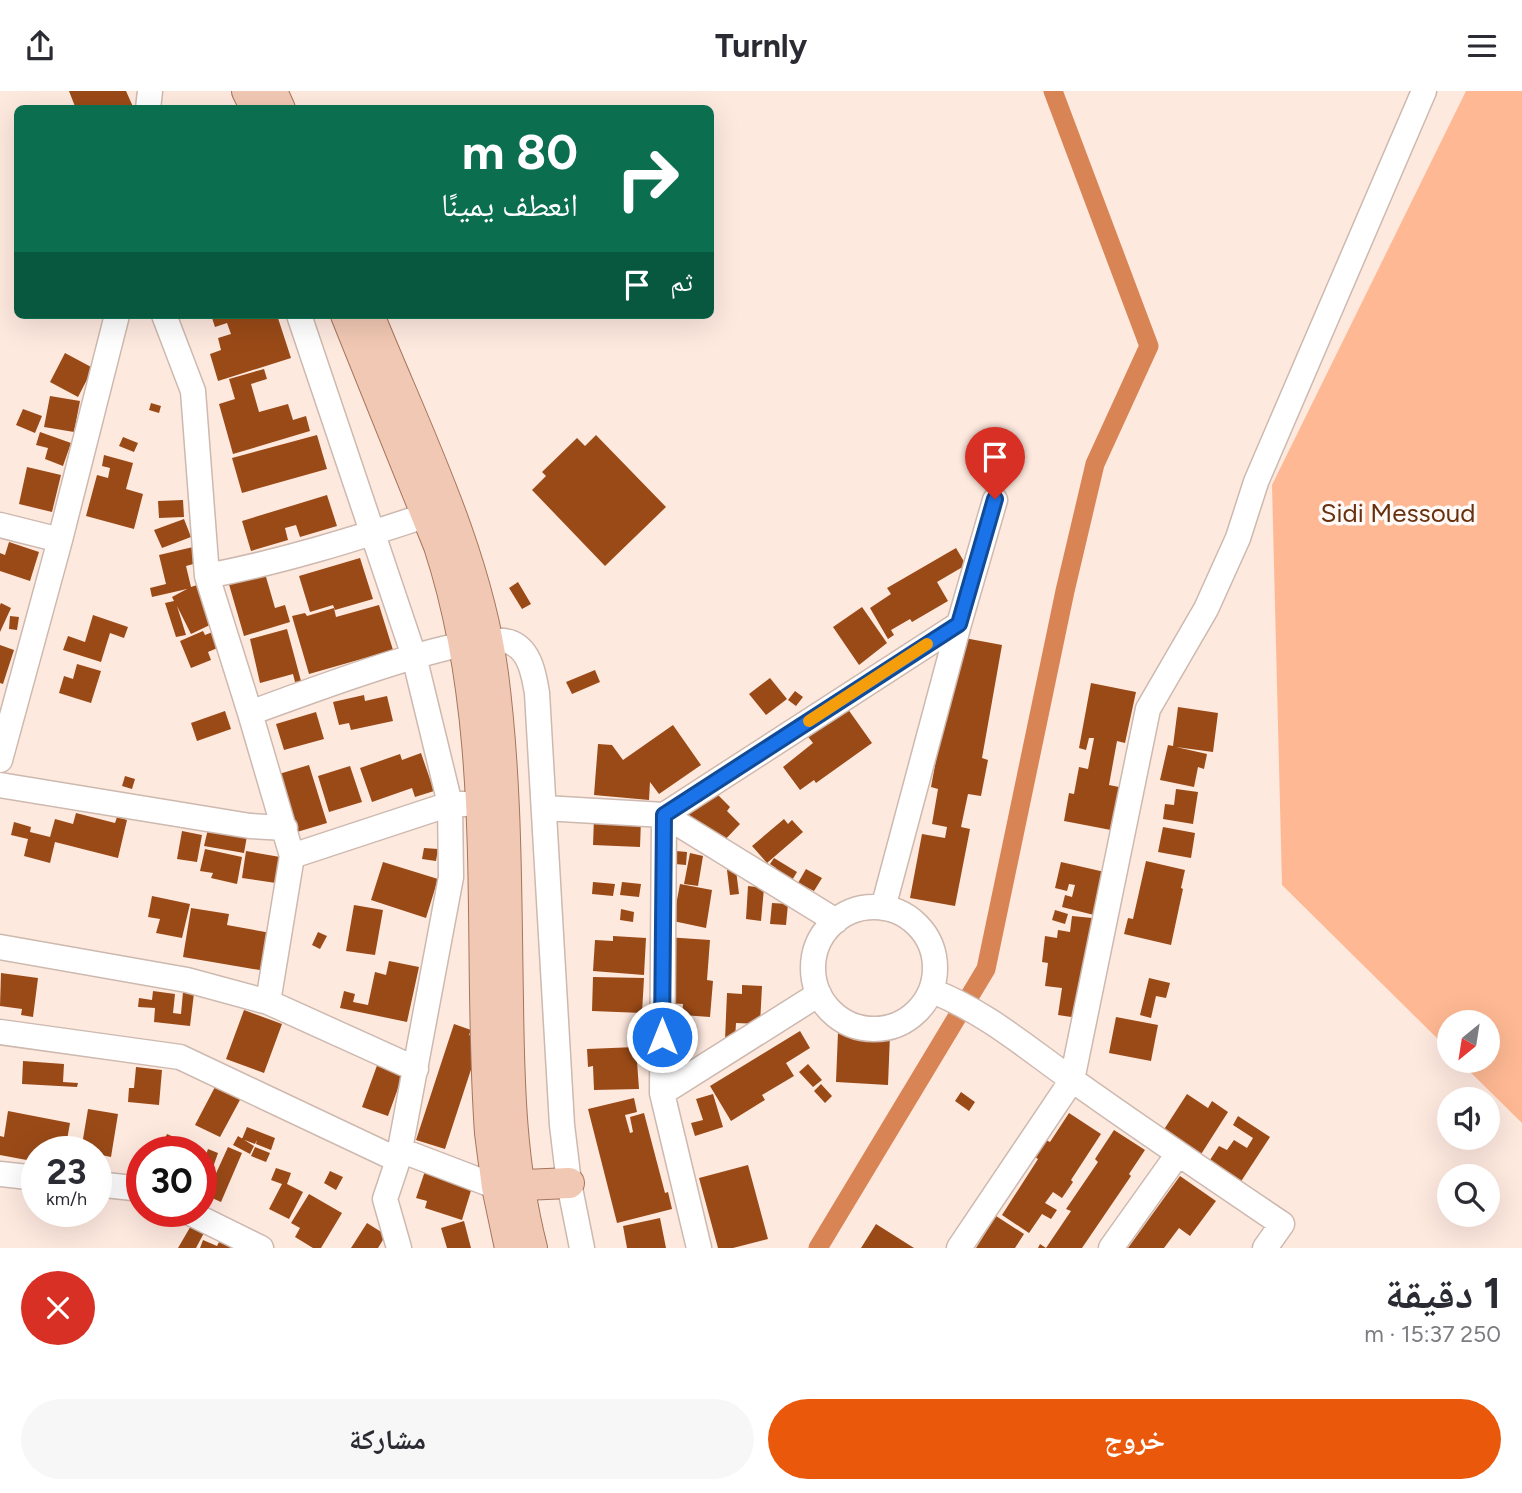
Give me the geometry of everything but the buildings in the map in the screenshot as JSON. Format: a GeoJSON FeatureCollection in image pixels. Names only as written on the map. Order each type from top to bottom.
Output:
{"type":"FeatureCollection","features":[{"type":"Feature","properties":{"kind":"main road"},"geometry":{"type":"LineString","coordinates":[[247,91],[270,104]]}},
{"type":"Feature","properties":{"kind":"main road"},"geometry":{"type":"LineString","coordinates":[[347,319],[427,515],[495,696],[504,803],[510,1248]]}},
{"type":"Feature","properties":{"kind":"main road"},"geometry":{"type":"LineString","coordinates":[[371,319],[461,541],[480,606],[474,711],[480,805],[488,1106],[508,1186],[532,1248]]}},
{"type":"Feature","properties":{"kind":"main road"},"geometry":{"type":"LineString","coordinates":[[508,1186],[569,1183]]}},
{"type":"Feature","properties":{"kind":"street"},"geometry":{"type":"LineString","coordinates":[[959,1248],[1072,1080],[1148,709],[1206,609],[1238,538],[1256,482],[1424,91]]}},
{"type":"Feature","properties":{"kind":"street"},"geometry":{"type":"LineString","coordinates":[[0,760],[116,319]]}},
{"type":"Feature","properties":{"kind":"street"},"geometry":{"type":"LineString","coordinates":[[166,319],[193,391],[207,576],[292,856],[268,1002]]}},
{"type":"Feature","properties":{"kind":"street"},"geometry":{"type":"LineString","coordinates":[[300,319],[414,656],[450,804],[451,877],[399,1155],[385,1199],[399,1248]]}},
{"type":"Feature","properties":{"kind":"street"},"geometry":{"type":"LineString","coordinates":[[883,908],[995,499]]}},
{"type":"Feature","properties":{"kind":"street"},"geometry":{"type":"LineString","coordinates":[[207,576],[244,569],[374,533],[427,515]]}},
{"type":"Feature","properties":{"kind":"street"},"geometry":{"type":"LineString","coordinates":[[0,525],[60,540]]}},
{"type":"Feature","properties":{"kind":"street"},"geometry":{"type":"LineString","coordinates":[[664,815],[959,624]]}},
{"type":"Feature","properties":{"kind":"street"},"geometry":{"type":"LineString","coordinates":[[250,713],[414,656],[476,641],[505,640],[524,652],[533,672],[537,693],[562,1125],[569,1183],[582,1248]]}},
{"type":"Feature","properties":{"kind":"street"},"geometry":{"type":"LineString","coordinates":[[0,785],[250,826],[285,828]]}},
{"type":"Feature","properties":{"kind":"street"},"geometry":{"type":"LineString","coordinates":[[292,856],[450,804],[480,805]]}},
{"type":"Feature","properties":{"kind":"street"},"geometry":{"type":"LineString","coordinates":[[544,808],[664,815],[836,921]]}},
{"type":"Feature","properties":{"kind":"street"},"geometry":{"type":"LineString","coordinates":[[664,815],[662,1093],[699,1248]]}},
{"type":"Feature","properties":{"kind":"street"},"geometry":{"type":"LineString","coordinates":[[944,996],[897,1025],[877,1030],[857,1028],[838,1019],[824,1004],[814,986],[812,965],[816,946],[827,928],[843,915],[862,908],[883,908],[901,914],[917,925],[929,941],[944,996],[989,1020],[1282,1224],[1265,1248]]}},
{"type":"Feature","properties":{"kind":"street"},"geometry":{"type":"LineString","coordinates":[[0,947],[187,980],[268,1002],[416,1069]]}},
{"type":"Feature","properties":{"kind":"street"},"geometry":{"type":"LineString","coordinates":[[662,1093],[819,994]]}},
{"type":"Feature","properties":{"kind":"street"},"geometry":{"type":"LineString","coordinates":[[0,1032],[180,1057],[399,1155],[508,1186]]}},
{"type":"Feature","properties":{"kind":"street"},"geometry":{"type":"LineString","coordinates":[[1111,1248],[1178,1154]]}},
{"type":"Feature","properties":{"kind":"street"},"geometry":{"type":"LineString","coordinates":[[0,1174],[21,1176]]}},
{"type":"Feature","properties":{"kind":"street"},"geometry":{"type":"LineString","coordinates":[[217,1226],[261,1248]]}},
{"type":"Feature","properties":{"kind":"green space","name":"Sidi Messoud"},"geometry":{"type":"Polygon","coordinates":[[[1466,91],[1522,91],[1522,1123],[1500,1101],[1500,1087],[1485,1087],[1471,1073],[1500,1073],[1500,1010],[1437,1010],[1437,1038],[1282,885],[1272,485],[1466,91]]]}},
{"type":"Feature","properties":{"kind":"waterway"},"geometry":{"type":"LineString","coordinates":[[818,1248],[986,969],[1065,591],[1095,464],[1149,346],[1053,91]]}},
{"type":"Feature","properties":{"kind":"slow traffic"},"geometry":{"type":"LineString","coordinates":[[809,721],[927,644]]}},
{"type":"Feature","properties":{"kind":"route"},"geometry":{"type":"LineString","coordinates":[[662,1037],[664,815],[959,624],[995,499]]}}]}
